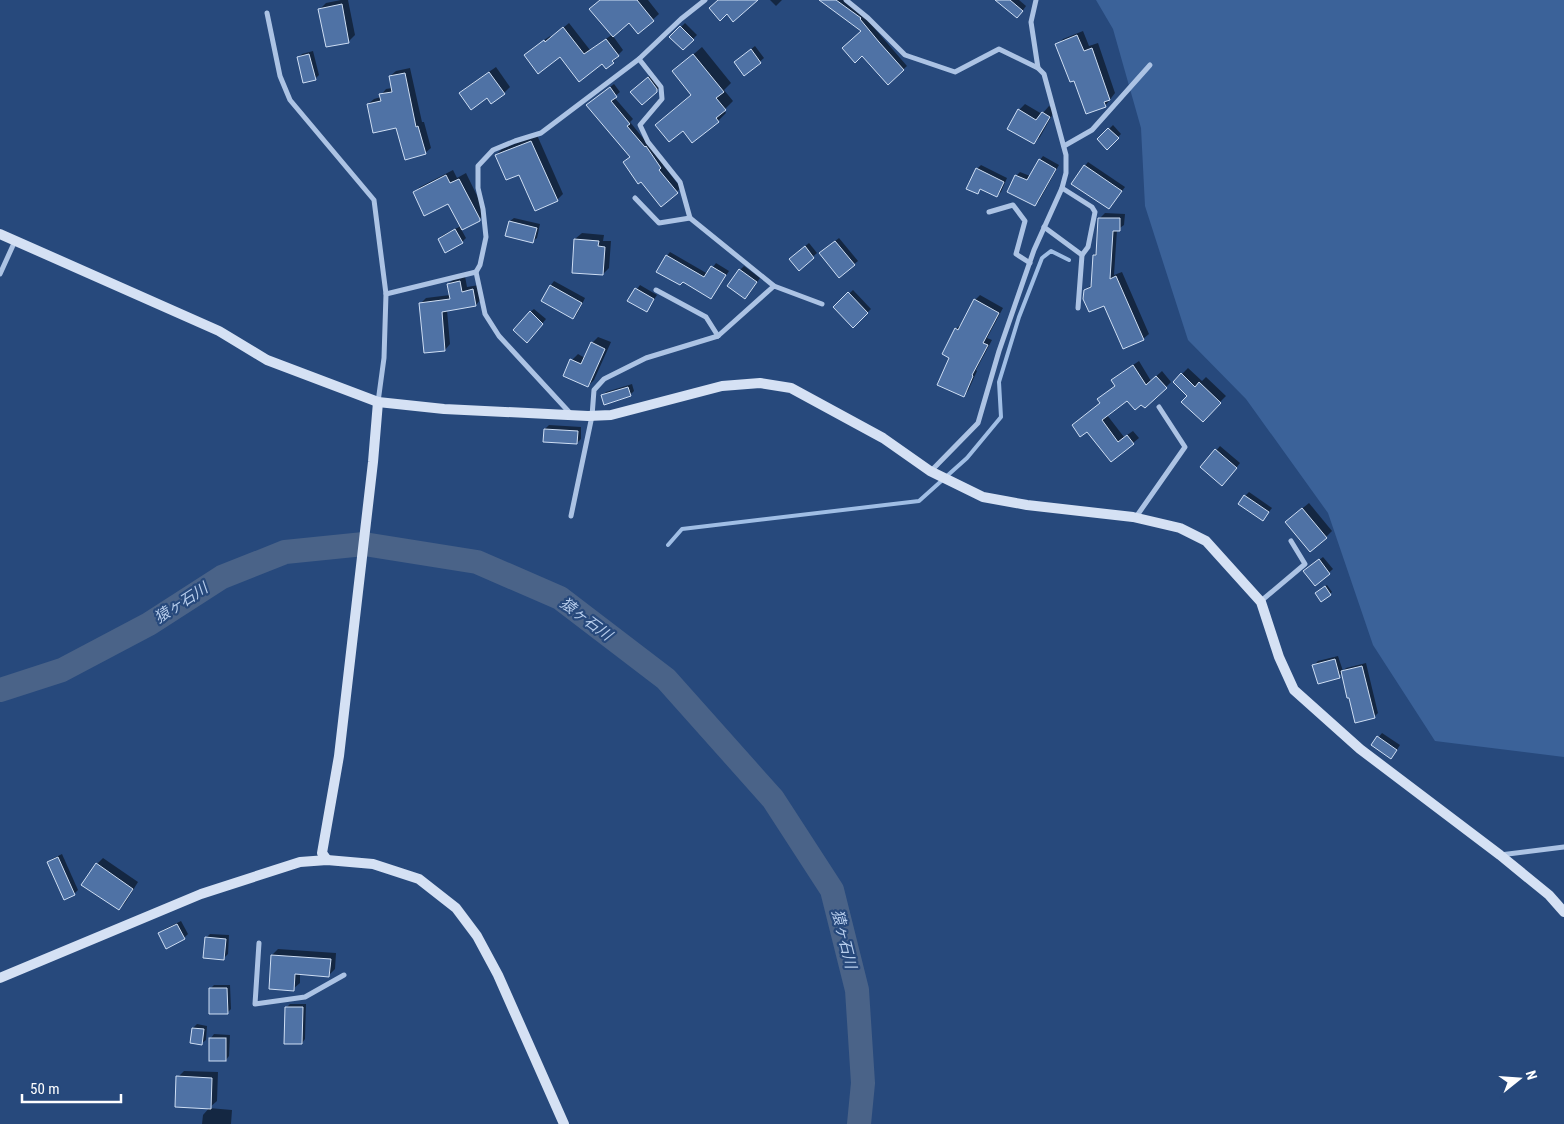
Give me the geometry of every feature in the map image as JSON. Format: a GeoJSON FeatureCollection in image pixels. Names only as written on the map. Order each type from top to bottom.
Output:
{"type":"FeatureCollection","features":[{"type":"Feature","properties":{"kind":"street"},"geometry":{"type":"LineString","coordinates":[[386,294],[476,272],[480,266],[486,237],[483,209],[478,188],[478,166],[493,150],[541,133],[639,59],[681,19],[705,0]]}},
{"type":"Feature","properties":{"kind":"street"},"geometry":{"type":"LineString","coordinates":[[846,0],[868,18],[906,55],[955,72],[999,49],[1038,68],[1044,74],[1066,155],[1066,173],[1062,188],[1030,263],[999,351],[978,423],[930,471]]}},
{"type":"Feature","properties":{"kind":"street"},"geometry":{"type":"LineString","coordinates":[[1036,0],[1031,22],[1038,68]]}},
{"type":"Feature","properties":{"kind":"street"},"geometry":{"type":"LineString","coordinates":[[267,13],[280,76],[290,100],[374,200],[386,294],[384,358],[340,756],[322,853],[327,860]]}},
{"type":"Feature","properties":{"kind":"street"},"geometry":{"type":"LineString","coordinates":[[639,59],[662,87],[662,99],[640,125],[648,142],[680,182],[690,218],[774,286],[822,304]]}},
{"type":"Feature","properties":{"kind":"street"},"geometry":{"type":"LineString","coordinates":[[1064,146],[1092,130],[1150,65]]}},
{"type":"Feature","properties":{"kind":"street"},"geometry":{"type":"LineString","coordinates":[[1062,188],[1092,207],[1095,212],[1088,247],[1082,255],[1078,308]]}},
{"type":"Feature","properties":{"kind":"street"},"geometry":{"type":"LineString","coordinates":[[635,198],[659,223],[690,218]]}},
{"type":"Feature","properties":{"kind":"street"},"geometry":{"type":"LineString","coordinates":[[989,212],[1013,204],[1025,221],[1016,254],[1030,263]]}},
{"type":"Feature","properties":{"kind":"street"},"geometry":{"type":"LineString","coordinates":[[1044,227],[1082,255]]}},
{"type":"Feature","properties":{"kind":"street"},"geometry":{"type":"LineString","coordinates":[[0,234],[219,332],[267,360],[378,402],[444,409],[592,416],[611,415],[722,386],[760,383],[791,388],[883,438],[930,471],[983,497],[1027,505],[1136,518],[1180,528],[1206,541],[1261,602],[1278,657],[1294,690],[1360,750],[1500,855],[1549,896],[1564,912]]}},
{"type":"Feature","properties":{"kind":"street"},"geometry":{"type":"LineString","coordinates":[[0,274],[15,241]]}},
{"type":"Feature","properties":{"kind":"street"},"geometry":{"type":"LineString","coordinates":[[476,272],[485,314],[499,336],[572,416]]}},
{"type":"Feature","properties":{"kind":"street"},"geometry":{"type":"LineString","coordinates":[[571,516],[592,416],[594,390],[604,379],[646,358],[718,336],[774,286]]}},
{"type":"Feature","properties":{"kind":"street"},"geometry":{"type":"LineString","coordinates":[[656,290],[706,318],[718,336]]}},
{"type":"Feature","properties":{"kind":"street"},"geometry":{"type":"LineString","coordinates":[[1136,518],[1186,447],[1160,408]]}},
{"type":"Feature","properties":{"kind":"street"},"geometry":{"type":"LineString","coordinates":[[1261,602],[1305,564],[1290,540]]}},
{"type":"Feature","properties":{"kind":"street"},"geometry":{"type":"LineString","coordinates":[[1500,855],[1564,847]]}},
{"type":"Feature","properties":{"kind":"street"},"geometry":{"type":"LineString","coordinates":[[0,978],[201,894],[300,862],[327,860],[373,864],[419,879],[456,908],[477,936],[498,975],[564,1124]]}},
{"type":"Feature","properties":{"kind":"street"},"geometry":{"type":"LineString","coordinates":[[259,943],[255,1004],[305,997],[344,976]]}},
{"type":"Feature","properties":{"kind":"shaded area"},"geometry":{"type":"Polygon","coordinates":[[[1096,0],[1564,0],[1564,757],[1435,741],[1373,645],[1328,513],[1246,399],[1188,340],[1145,206],[1141,128],[1113,29],[1096,0]]]}},
{"type":"Feature","properties":{"kind":"building"},"geometry":{"type":"Polygon","coordinates":[[[600,0],[637,0],[654,21],[638,34],[629,23],[613,37],[589,9],[600,0]]]}},
{"type":"Feature","properties":{"kind":"building"},"geometry":{"type":"Polygon","coordinates":[[[718,0],[758,0],[733,22],[727,14],[720,21],[709,8],[718,0]]]}},
{"type":"Feature","properties":{"kind":"building"},"geometry":{"type":"Polygon","coordinates":[[[819,0],[836,0],[861,18],[904,70],[888,85],[862,56],[855,63],[842,48],[861,31],[819,0]]]}},
{"type":"Feature","properties":{"kind":"building"},"geometry":{"type":"Polygon","coordinates":[[[995,0],[1010,0],[1023,11],[1017,18],[995,0]]]}},
{"type":"Feature","properties":{"kind":"building"},"geometry":{"type":"Polygon","coordinates":[[[342,4],[349,43],[326,47],[318,9],[342,4]]]}},
{"type":"Feature","properties":{"kind":"building"},"geometry":{"type":"Polygon","coordinates":[[[680,26],[694,40],[683,50],[669,37],[680,26]]]}},
{"type":"Feature","properties":{"kind":"building"},"geometry":{"type":"Polygon","coordinates":[[[563,27],[584,54],[606,39],[619,56],[606,69],[602,64],[579,82],[560,57],[538,74],[524,55],[544,40],[545,42],[563,27]]]}},
{"type":"Feature","properties":{"kind":"building"},"geometry":{"type":"Polygon","coordinates":[[[1077,35],[1084,51],[1092,48],[1110,100],[1104,102],[1106,107],[1086,114],[1074,81],[1070,82],[1055,44],[1077,35]]]}},
{"type":"Feature","properties":{"kind":"building"},"geometry":{"type":"Polygon","coordinates":[[[751,49],[761,63],[744,76],[734,62],[751,49]]]}},
{"type":"Feature","properties":{"kind":"building"},"geometry":{"type":"Polygon","coordinates":[[[309,54],[316,80],[303,83],[297,57],[309,54]]]}},
{"type":"Feature","properties":{"kind":"building"},"geometry":{"type":"Polygon","coordinates":[[[693,54],[724,92],[716,98],[726,110],[716,118],[719,122],[692,143],[683,131],[669,142],[655,125],[691,95],[672,71],[693,54]]]}},
{"type":"Feature","properties":{"kind":"building"},"geometry":{"type":"Polygon","coordinates":[[[489,72],[505,94],[491,104],[487,98],[471,110],[459,93],[489,72]]]}},
{"type":"Feature","properties":{"kind":"building"},"geometry":{"type":"Polygon","coordinates":[[[405,73],[416,127],[418,126],[426,154],[405,160],[396,128],[373,133],[367,104],[381,101],[379,94],[392,92],[389,76],[405,73]]]}},
{"type":"Feature","properties":{"kind":"building"},"geometry":{"type":"Polygon","coordinates":[[[648,77],[657,89],[657,92],[642,105],[630,92],[648,77]]]}},
{"type":"Feature","properties":{"kind":"building"},"geometry":{"type":"Polygon","coordinates":[[[610,87],[617,97],[611,101],[630,124],[627,126],[646,146],[661,168],[659,170],[678,193],[661,207],[641,182],[638,184],[623,162],[630,157],[586,105],[610,87]]]}},
{"type":"Feature","properties":{"kind":"building"},"geometry":{"type":"Polygon","coordinates":[[[1018,109],[1036,120],[1042,112],[1050,117],[1034,144],[1007,129],[1018,109]]]}},
{"type":"Feature","properties":{"kind":"building"},"geometry":{"type":"Polygon","coordinates":[[[1108,128],[1119,138],[1107,150],[1097,139],[1108,128]]]}},
{"type":"Feature","properties":{"kind":"building"},"geometry":{"type":"Polygon","coordinates":[[[531,141],[558,201],[535,211],[519,175],[506,180],[495,155],[531,141]]]}},
{"type":"Feature","properties":{"kind":"building"},"geometry":{"type":"Polygon","coordinates":[[[1039,159],[1056,169],[1035,206],[1007,192],[1015,175],[1027,180],[1039,159]]]}},
{"type":"Feature","properties":{"kind":"building"},"geometry":{"type":"Polygon","coordinates":[[[1084,165],[1122,191],[1109,209],[1071,184],[1084,165]]]}},
{"type":"Feature","properties":{"kind":"building"},"geometry":{"type":"Polygon","coordinates":[[[976,168],[1004,182],[997,197],[980,189],[978,194],[966,189],[976,168]]]}},
{"type":"Feature","properties":{"kind":"building"},"geometry":{"type":"Polygon","coordinates":[[[446,175],[450,183],[459,179],[480,219],[480,221],[462,230],[448,204],[424,216],[413,192],[446,175]]]}},
{"type":"Feature","properties":{"kind":"building"},"geometry":{"type":"Polygon","coordinates":[[[1098,218],[1120,218],[1120,231],[1113,231],[1110,279],[1116,276],[1144,340],[1123,349],[1104,306],[1089,312],[1083,299],[1084,290],[1091,287],[1093,255],[1096,255],[1098,218]]]}},
{"type":"Feature","properties":{"kind":"building"},"geometry":{"type":"Polygon","coordinates":[[[509,221],[537,228],[533,243],[505,236],[509,221]]]}},
{"type":"Feature","properties":{"kind":"building"},"geometry":{"type":"Polygon","coordinates":[[[455,229],[463,243],[445,253],[438,239],[455,229]]]}},
{"type":"Feature","properties":{"kind":"building"},"geometry":{"type":"Polygon","coordinates":[[[574,239],[599,241],[598,246],[605,247],[603,275],[572,273],[574,239]]]}},
{"type":"Feature","properties":{"kind":"building"},"geometry":{"type":"Polygon","coordinates":[[[835,241],[855,265],[839,278],[819,253],[835,241]]]}},
{"type":"Feature","properties":{"kind":"building"},"geometry":{"type":"Polygon","coordinates":[[[805,246],[814,258],[799,271],[789,259],[805,246]]]}},
{"type":"Feature","properties":{"kind":"building"},"geometry":{"type":"Polygon","coordinates":[[[666,255],[704,277],[711,266],[726,275],[711,299],[683,282],[680,285],[656,272],[666,255]]]}},
{"type":"Feature","properties":{"kind":"building"},"geometry":{"type":"Polygon","coordinates":[[[739,269],[757,282],[745,299],[727,286],[739,269]]]}},
{"type":"Feature","properties":{"kind":"building"},"geometry":{"type":"Polygon","coordinates":[[[460,281],[462,292],[473,289],[476,306],[442,312],[445,351],[424,353],[419,303],[450,299],[447,284],[460,281]]]}},
{"type":"Feature","properties":{"kind":"building"},"geometry":{"type":"Polygon","coordinates":[[[550,285],[582,303],[573,319],[541,301],[550,285]]]}},
{"type":"Feature","properties":{"kind":"building"},"geometry":{"type":"Polygon","coordinates":[[[635,288],[654,299],[647,312],[627,301],[635,288]]]}},
{"type":"Feature","properties":{"kind":"building"},"geometry":{"type":"Polygon","coordinates":[[[848,292],[868,313],[853,328],[833,307],[848,292]]]}},
{"type":"Feature","properties":{"kind":"building"},"geometry":{"type":"Polygon","coordinates":[[[974,299],[999,313],[983,343],[988,345],[972,375],[964,397],[937,385],[949,358],[942,354],[955,328],[958,330],[974,299]]]}},
{"type":"Feature","properties":{"kind":"building"},"geometry":{"type":"Polygon","coordinates":[[[530,311],[543,324],[527,343],[513,330],[530,311]]]}},
{"type":"Feature","properties":{"kind":"building"},"geometry":{"type":"Polygon","coordinates":[[[591,342],[605,349],[588,387],[563,376],[570,359],[581,364],[591,342]]]}},
{"type":"Feature","properties":{"kind":"building"},"geometry":{"type":"Polygon","coordinates":[[[1133,365],[1146,385],[1156,376],[1167,388],[1145,408],[1141,405],[1135,410],[1127,401],[1102,420],[1118,442],[1127,435],[1134,444],[1111,462],[1087,432],[1080,437],[1072,425],[1100,403],[1097,399],[1115,386],[1111,380],[1133,365]]]}},
{"type":"Feature","properties":{"kind":"building"},"geometry":{"type":"Polygon","coordinates":[[[1181,373],[1195,387],[1199,382],[1221,403],[1203,422],[1181,402],[1187,396],[1173,382],[1181,373]]]}},
{"type":"Feature","properties":{"kind":"building"},"geometry":{"type":"Polygon","coordinates":[[[628,387],[631,396],[604,405],[601,395],[628,387]]]}},
{"type":"Feature","properties":{"kind":"building"},"geometry":{"type":"Polygon","coordinates":[[[544,429],[578,431],[577,444],[543,442],[544,429]]]}},
{"type":"Feature","properties":{"kind":"building"},"geometry":{"type":"Polygon","coordinates":[[[1215,449],[1237,468],[1222,486],[1200,467],[1215,449]]]}},
{"type":"Feature","properties":{"kind":"building"},"geometry":{"type":"Polygon","coordinates":[[[1244,495],[1269,512],[1263,521],[1238,504],[1244,495]]]}},
{"type":"Feature","properties":{"kind":"building"},"geometry":{"type":"Polygon","coordinates":[[[1302,508],[1327,538],[1310,552],[1285,522],[1302,508]]]}},
{"type":"Feature","properties":{"kind":"building"},"geometry":{"type":"Polygon","coordinates":[[[1319,559],[1330,574],[1315,586],[1303,571],[1319,559]]]}},
{"type":"Feature","properties":{"kind":"building"},"geometry":{"type":"Polygon","coordinates":[[[1325,586],[1331,595],[1321,602],[1315,593],[1325,586]]]}},
{"type":"Feature","properties":{"kind":"building"},"geometry":{"type":"Polygon","coordinates":[[[1335,659],[1340,678],[1318,684],[1312,665],[1335,659]]]}},
{"type":"Feature","properties":{"kind":"building"},"geometry":{"type":"Polygon","coordinates":[[[1362,666],[1375,718],[1355,723],[1341,671],[1362,666]]]}},
{"type":"Feature","properties":{"kind":"building"},"geometry":{"type":"Polygon","coordinates":[[[1377,736],[1397,750],[1391,759],[1371,745],[1377,736]]]}},
{"type":"Feature","properties":{"kind":"building"},"geometry":{"type":"Polygon","coordinates":[[[58,857],[75,895],[64,900],[47,862],[58,857]]]}},
{"type":"Feature","properties":{"kind":"building"},"geometry":{"type":"Polygon","coordinates":[[[96,863],[133,889],[119,910],[81,885],[96,863]]]}},
{"type":"Feature","properties":{"kind":"building"},"geometry":{"type":"Polygon","coordinates":[[[177,924],[185,939],[166,949],[158,933],[177,924]]]}},
{"type":"Feature","properties":{"kind":"building"},"geometry":{"type":"Polygon","coordinates":[[[205,937],[226,939],[224,960],[203,958],[205,937]]]}},
{"type":"Feature","properties":{"kind":"building"},"geometry":{"type":"Polygon","coordinates":[[[271,955],[331,959],[329,977],[295,974],[294,991],[269,989],[271,955]]]}},
{"type":"Feature","properties":{"kind":"building"},"geometry":{"type":"Polygon","coordinates":[[[209,988],[227,988],[228,1014],[209,1014],[209,988]]]}},
{"type":"Feature","properties":{"kind":"building"},"geometry":{"type":"Polygon","coordinates":[[[285,1007],[303,1007],[302,1044],[284,1044],[285,1007]]]}},
{"type":"Feature","properties":{"kind":"building"},"geometry":{"type":"Polygon","coordinates":[[[192,1028],[204,1029],[202,1045],[190,1043],[192,1028]]]}},
{"type":"Feature","properties":{"kind":"building"},"geometry":{"type":"Polygon","coordinates":[[[209,1038],[226,1038],[226,1061],[209,1061],[209,1038]]]}},
{"type":"Feature","properties":{"kind":"building"},"geometry":{"type":"Polygon","coordinates":[[[176,1076],[212,1078],[211,1109],[175,1107],[176,1076]]]}},
{"type":"Feature","properties":{"kind":"waterway"},"geometry":{"type":"LineString","coordinates":[[668,545],[682,529],[919,501],[967,458],[1001,417],[999,382],[1019,317],[1042,258],[1051,251],[1069,260]]}},
{"type":"Feature","properties":{"kind":"waterway","name":"猿ヶ石川"},"geometry":{"type":"LineString","coordinates":[[0,690],[62,670],[149,624],[222,577],[285,552],[364,544],[477,562],[560,598],[666,679],[773,799],[832,890],[857,990],[863,1083],[859,1124]]}}]}
